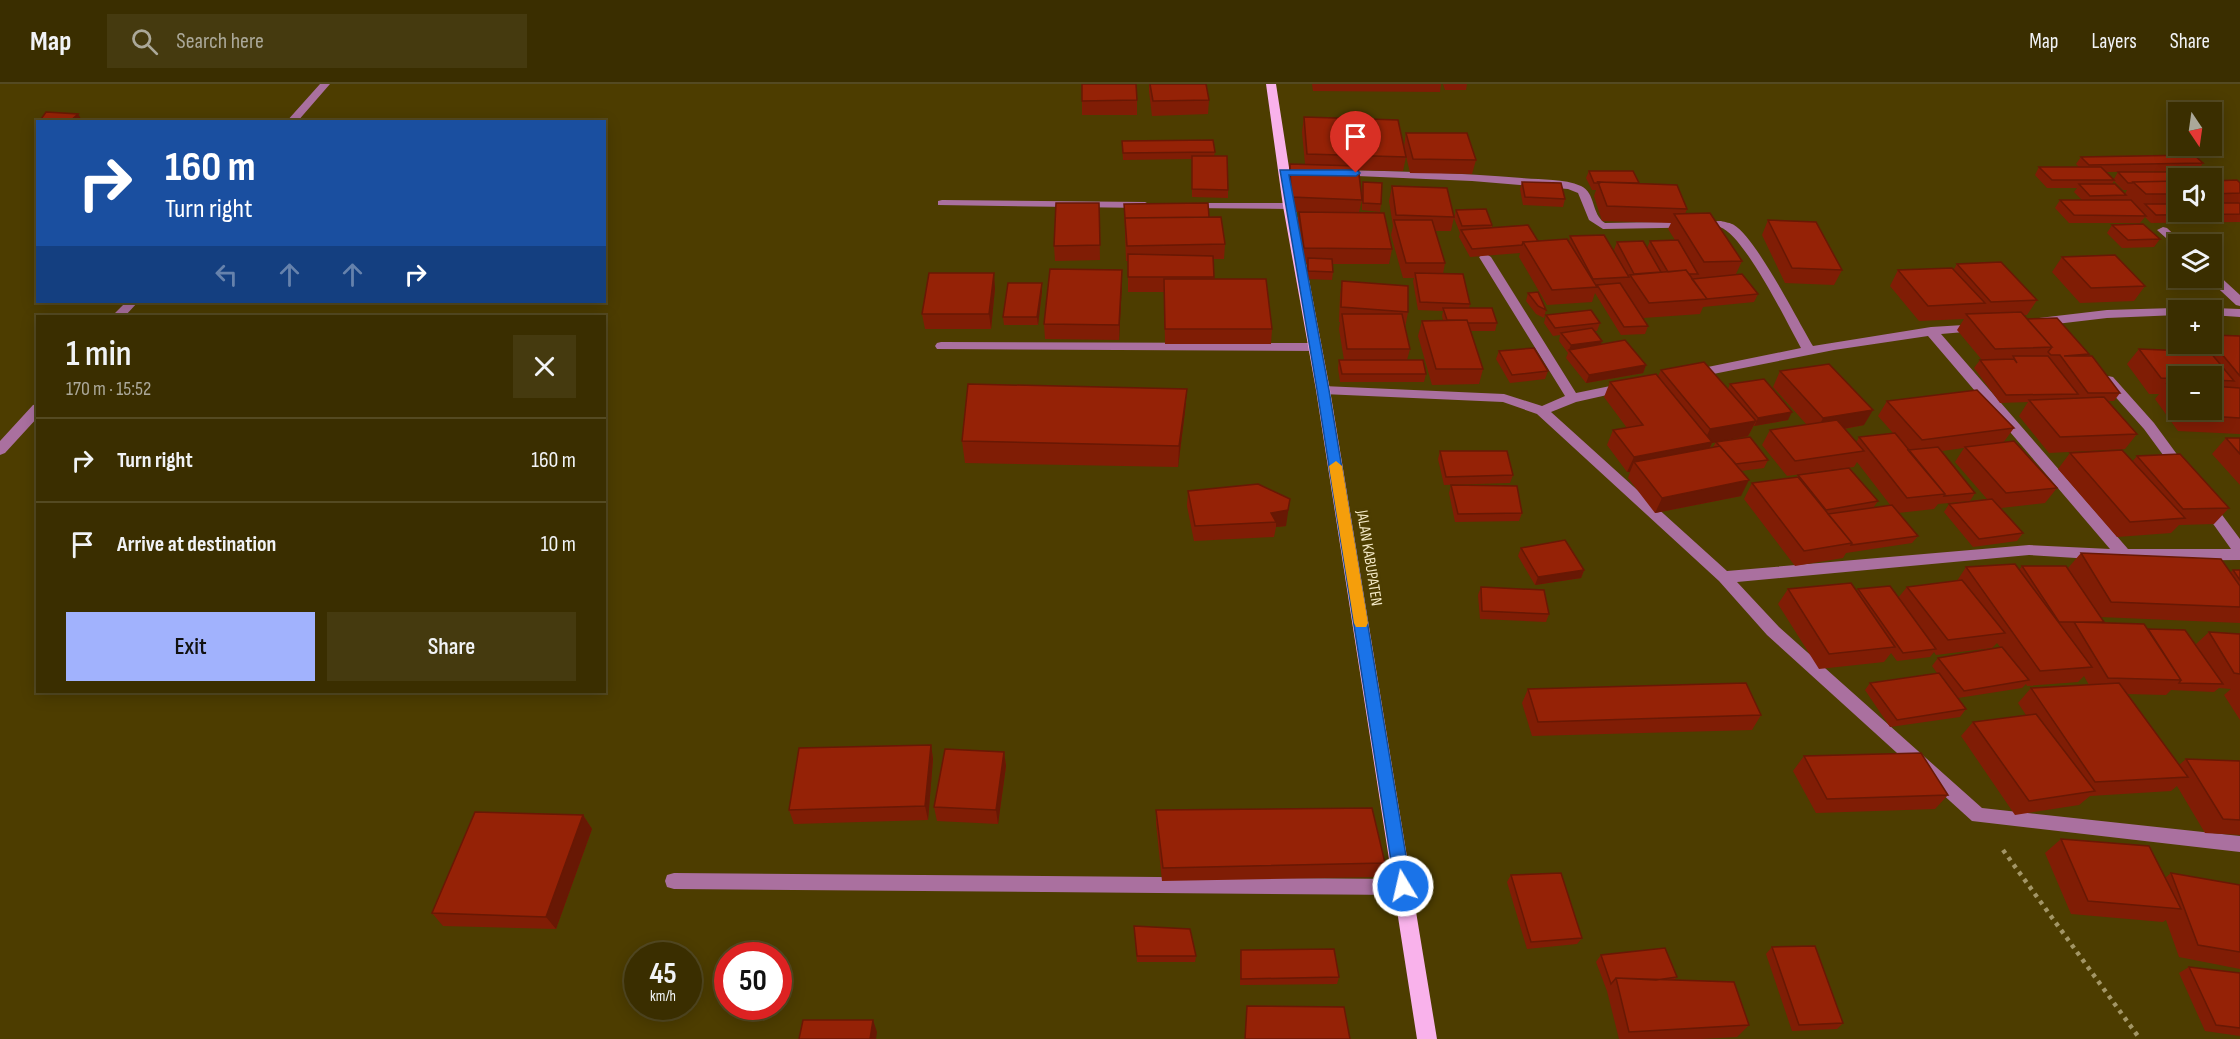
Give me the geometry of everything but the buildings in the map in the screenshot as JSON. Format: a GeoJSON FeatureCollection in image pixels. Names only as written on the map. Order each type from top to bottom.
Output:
{"type":"FeatureCollection","features":[{"type":"Feature","properties":{"kind":"main road","name":"JALAN KABUPATEN"},"geometry":{"type":"LineString","coordinates":[[1271,84],[1290,172],[1288,206],[1316,347],[1427,1039]]}},
{"type":"Feature","properties":{"kind":"street"},"geometry":{"type":"LineString","coordinates":[[293,120],[325,84]]}},
{"type":"Feature","properties":{"kind":"street"},"geometry":{"type":"LineString","coordinates":[[1332,173],[1476,177],[1554,184],[1577,188],[1582,192],[1590,215],[1596,224],[1603,226],[1721,224],[1730,227],[1738,234],[1760,266],[1809,351]]}},
{"type":"Feature","properties":{"kind":"street"},"geometry":{"type":"LineString","coordinates":[[942,203],[1155,205]]}},
{"type":"Feature","properties":{"kind":"street"},"geometry":{"type":"LineString","coordinates":[[1179,206],[1288,206]]}},
{"type":"Feature","properties":{"kind":"street"},"geometry":{"type":"LineString","coordinates":[[2163,230],[2168,234]]}},
{"type":"Feature","properties":{"kind":"street"},"geometry":{"type":"LineString","coordinates":[[1485,257],[1573,398]]}},
{"type":"Feature","properties":{"kind":"street"},"geometry":{"type":"LineString","coordinates":[[2222,285],[2240,302]]}},
{"type":"Feature","properties":{"kind":"street"},"geometry":{"type":"LineString","coordinates":[[119,315],[131,303]]}},
{"type":"Feature","properties":{"kind":"street"},"geometry":{"type":"LineString","coordinates":[[2030,322],[2107,314],[2168,312]]}},
{"type":"Feature","properties":{"kind":"street"},"geometry":{"type":"LineString","coordinates":[[2222,312],[2240,313]]}},
{"type":"Feature","properties":{"kind":"street"},"geometry":{"type":"LineString","coordinates":[[2052,321],[2068,337]]}},
{"type":"Feature","properties":{"kind":"street"},"geometry":{"type":"LineString","coordinates":[[1675,377],[1809,351],[1931,331],[1986,326]]}},
{"type":"Feature","properties":{"kind":"street"},"geometry":{"type":"LineString","coordinates":[[1931,331],[2124,555]]}},
{"type":"Feature","properties":{"kind":"street"},"geometry":{"type":"LineString","coordinates":[[941,346],[1316,347]]}},
{"type":"Feature","properties":{"kind":"street"},"geometry":{"type":"LineString","coordinates":[[2100,371],[2149,426],[2240,552]]}},
{"type":"Feature","properties":{"kind":"street"},"geometry":{"type":"LineString","coordinates":[[1542,411],[1573,398],[1641,384]]}},
{"type":"Feature","properties":{"kind":"street"},"geometry":{"type":"LineString","coordinates":[[1323,390],[1504,398],[1542,411],[1725,577],[1773,631],[1978,815],[2240,843]]}},
{"type":"Feature","properties":{"kind":"street"},"geometry":{"type":"LineString","coordinates":[[0,450],[36,410]]}},
{"type":"Feature","properties":{"kind":"street"},"geometry":{"type":"LineString","coordinates":[[1725,577],[2029,550],[2124,555],[2240,552]]}},
{"type":"Feature","properties":{"kind":"street"},"geometry":{"type":"LineString","coordinates":[[674,881],[1403,886]]}},
{"type":"Feature","properties":{"kind":"path"},"geometry":{"type":"LineString","coordinates":[[1978,815],[2140,1039]]}},
{"type":"Feature","properties":{"kind":"slow traffic"},"geometry":{"type":"LineString","coordinates":[[1336,466],[1361,623]]}},
{"type":"Feature","properties":{"kind":"route"},"geometry":{"type":"LineString","coordinates":[[1356,173],[1284,172],[1288,206],[1323,390],[1403,886]]}}]}
